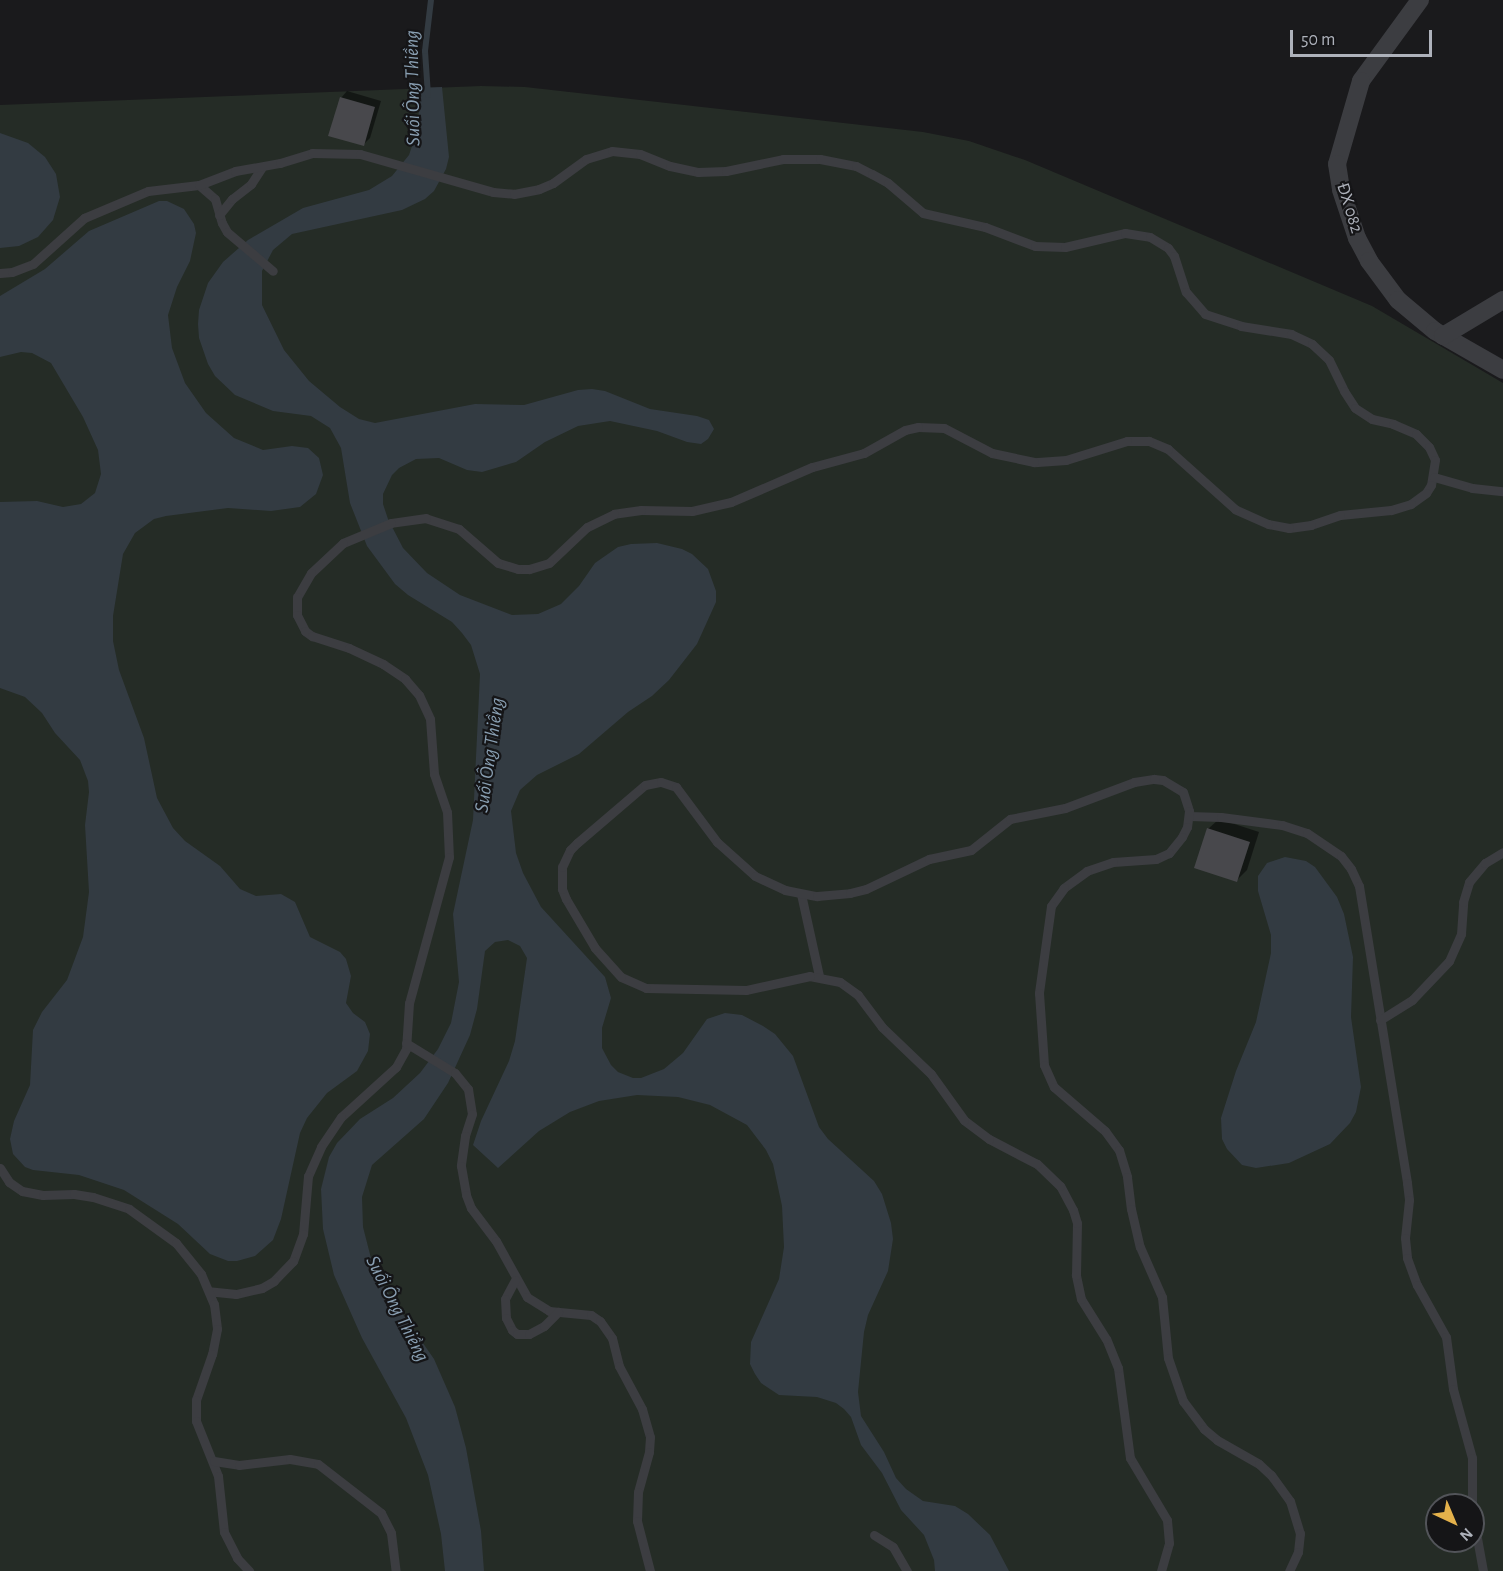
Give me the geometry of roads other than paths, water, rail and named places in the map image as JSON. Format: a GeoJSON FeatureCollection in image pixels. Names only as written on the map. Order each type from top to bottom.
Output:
{"type":"FeatureCollection","features":[{"type":"Feature","properties":{"kind":"street","name":"ĐX 082"},"geometry":{"type":"LineString","coordinates":[[1420,0],[1361,81],[1337,164],[1348,214],[1369,261],[1398,300],[1443,336],[1503,370]]}},
{"type":"Feature","properties":{"kind":"street"},"geometry":{"type":"LineString","coordinates":[[1443,336],[1503,300]]}},
{"type":"Feature","properties":{"kind":"lane"},"geometry":{"type":"LineString","coordinates":[[0,273],[12,272],[33,264],[72,225],[96,212],[148,191],[199,185],[235,171],[262,167],[327,151],[360,153],[492,192],[525,193],[553,183],[586,159],[612,152],[640,154],[684,170],[698,172],[726,171],[783,159],[820,159],[856,166],[872,174],[922,213],[985,227],[1035,246],[1065,247],[1113,235],[1144,235],[1160,242],[1174,256],[1186,292],[1205,314],[1241,326],[1291,333],[1317,347],[1333,366],[1344,391],[1355,408],[1372,419],[1405,428],[1425,442],[1435,460],[1434,477],[1426,493],[1401,508],[1340,514],[1300,527],[1279,527],[1235,509],[1168,449],[1149,441],[1127,441],[1066,460],[1024,461],[992,453],[957,432],[932,426],[905,430],[864,453],[812,467],[721,505],[692,511],[641,510],[614,514],[587,527],[549,562],[529,569],[518,569],[498,563],[459,529],[437,520],[414,518],[391,523],[356,536],[331,552],[316,567],[300,591],[296,606],[300,623],[312,636],[368,656],[405,679],[419,695],[430,719],[433,768],[447,812],[450,842],[444,878],[409,1003],[406,1043],[396,1067],[341,1117],[315,1158],[304,1196],[299,1248],[289,1266],[274,1281],[249,1292],[222,1294],[209,1291]]}},
{"type":"Feature","properties":{"kind":"lane"},"geometry":{"type":"LineString","coordinates":[[219,214],[232,199],[251,184],[262,167]]}},
{"type":"Feature","properties":{"kind":"lane"},"geometry":{"type":"LineString","coordinates":[[199,185],[215,199],[227,232],[273,271]]}},
{"type":"Feature","properties":{"kind":"lane"},"geometry":{"type":"LineString","coordinates":[[1434,477],[1472,488],[1503,491]]}},
{"type":"Feature","properties":{"kind":"lane"},"geometry":{"type":"LineString","coordinates":[[1161,1571],[1169,1543],[1167,1520],[1130,1458],[1118,1368],[1106,1339],[1081,1299],[1076,1275],[1077,1223],[1068,1198],[1060,1186],[1037,1164],[989,1139],[964,1120],[931,1074],[882,1027],[850,988],[840,982],[819,976],[746,990],[656,990],[637,986],[621,976],[595,948],[566,899],[562,889],[562,867],[577,843],[645,785],[660,782],[681,791],[717,843],[741,866],[770,884],[801,894],[834,895],[866,889],[929,859],[971,850],[1010,819],[1065,808],[1144,779],[1163,780],[1178,787],[1187,798],[1189,816],[1182,837],[1168,853],[1156,859],[1125,860],[1100,865],[1075,878],[1057,897],[1048,917],[1039,993],[1044,1065],[1054,1087],[1106,1131],[1119,1150],[1127,1177],[1131,1209],[1140,1247],[1162,1297],[1168,1358],[1183,1401],[1204,1429],[1217,1440],[1259,1464],[1271,1475],[1290,1501],[1300,1533],[1298,1552],[1289,1571]]}},
{"type":"Feature","properties":{"kind":"lane"},"geometry":{"type":"LineString","coordinates":[[1189,816],[1221,817],[1294,828],[1319,839],[1341,856],[1351,869],[1359,886],[1407,1183],[1409,1200],[1405,1238],[1407,1258],[1417,1285],[1446,1337],[1453,1389],[1472,1458],[1472,1493]]}},
{"type":"Feature","properties":{"kind":"lane"},"geometry":{"type":"LineString","coordinates":[[1380,1020],[1412,1000],[1449,961],[1461,934],[1463,902],[1470,882],[1485,863],[1503,852]]}},
{"type":"Feature","properties":{"kind":"lane"},"geometry":{"type":"LineString","coordinates":[[801,894],[819,976]]}},
{"type":"Feature","properties":{"kind":"lane"},"geometry":{"type":"LineString","coordinates":[[406,1043],[455,1074],[468,1089],[472,1106],[461,1166],[466,1195],[471,1208],[500,1247],[515,1280],[532,1302],[549,1311],[591,1315],[608,1328],[627,1384],[647,1423],[649,1452],[638,1492],[637,1521],[650,1571]]}},
{"type":"Feature","properties":{"kind":"lane"},"geometry":{"type":"LineString","coordinates":[[0,1168],[9,1182],[22,1191],[43,1196],[74,1194],[93,1197],[129,1209],[176,1243],[201,1274],[209,1291],[216,1316],[216,1342],[198,1389],[195,1410],[199,1431],[214,1461],[218,1476],[224,1532],[237,1558],[249,1571]]}},
{"type":"Feature","properties":{"kind":"lane"},"geometry":{"type":"LineString","coordinates":[[515,1280],[506,1299],[506,1318],[512,1330],[517,1334],[530,1334],[544,1326],[558,1312]]}},
{"type":"Feature","properties":{"kind":"lane"},"geometry":{"type":"LineString","coordinates":[[214,1461],[239,1465],[290,1459],[318,1464],[342,1485],[381,1513],[391,1533],[396,1571]]}},
{"type":"Feature","properties":{"kind":"lane"},"geometry":{"type":"LineString","coordinates":[[874,1535],[893,1547],[907,1571]]}},
{"type":"Feature","properties":{"kind":"lane"},"geometry":{"type":"LineString","coordinates":[[1480,1553],[1483,1571]]}},
{"type":"Feature","properties":{"kind":"water"},"geometry":{"type":"Polygon","coordinates":[[[442,87],[449,157],[446,169],[434,191],[425,199],[402,210],[292,234],[273,250],[262,271],[262,305],[284,350],[309,381],[340,407],[359,419],[375,423],[475,404],[524,405],[578,390],[592,389],[605,391],[650,409],[709,420],[714,429],[708,439],[701,444],[687,442],[657,431],[610,421],[578,426],[545,442],[516,462],[482,472],[467,470],[439,458],[416,459],[399,468],[392,475],[383,494],[383,504],[403,548],[427,573],[460,595],[512,615],[538,614],[561,604],[579,586],[595,563],[618,547],[657,543],[682,549],[692,554],[708,569],[716,591],[716,602],[697,644],[669,680],[652,696],[628,712],[579,754],[537,775],[520,790],[511,811],[516,853],[523,873],[541,907],[605,977],[611,998],[602,1028],[602,1048],[611,1065],[618,1072],[633,1078],[641,1078],[664,1069],[683,1053],[707,1019],[725,1013],[742,1015],[763,1026],[775,1034],[793,1056],[819,1127],[828,1139],[874,1181],[882,1194],[891,1223],[893,1239],[888,1271],[868,1315],[864,1332],[858,1392],[861,1416],[884,1452],[896,1478],[906,1489],[923,1501],[955,1506],[968,1514],[990,1535],[1009,1571],[935,1571],[934,1560],[924,1535],[901,1510],[882,1473],[861,1445],[851,1417],[844,1409],[836,1403],[817,1397],[779,1395],[761,1383],[755,1374],[750,1364],[751,1342],[779,1279],[784,1247],[782,1206],[773,1164],[766,1150],[747,1125],[710,1105],[678,1097],[637,1095],[599,1101],[570,1112],[539,1131],[498,1168],[473,1145],[481,1121],[509,1061],[515,1041],[527,958],[520,946],[508,940],[495,942],[485,951],[477,1009],[470,1035],[448,1083],[424,1119],[372,1165],[362,1197],[363,1227],[373,1266],[382,1284],[434,1359],[455,1407],[466,1448],[481,1531],[484,1571],[445,1571],[441,1534],[428,1475],[406,1418],[362,1338],[334,1275],[323,1229],[321,1189],[329,1157],[337,1143],[360,1119],[393,1098],[420,1073],[438,1049],[451,1023],[459,982],[453,914],[473,820],[480,674],[471,645],[462,633],[452,622],[408,595],[395,584],[367,546],[350,503],[341,448],[330,428],[311,416],[273,411],[235,395],[215,376],[208,364],[199,338],[198,324],[199,310],[208,283],[223,262],[248,240],[303,208],[369,190],[392,176],[409,155],[416,134],[419,111],[415,88],[442,87]]]}},
{"type":"Feature","properties":{"kind":"water"},"geometry":{"type":"Polygon","coordinates":[[[0,133],[28,143],[45,157],[56,174],[60,197],[53,220],[38,237],[19,246],[0,248],[0,133]]]}},
{"type":"Feature","properties":{"kind":"water"},"geometry":{"type":"Polygon","coordinates":[[[159,201],[167,201],[184,209],[194,224],[196,233],[190,261],[177,287],[168,315],[172,348],[185,383],[206,413],[234,438],[263,450],[292,446],[308,448],[319,458],[323,475],[316,494],[300,507],[271,511],[228,508],[166,516],[154,519],[135,533],[123,554],[113,616],[113,641],[119,670],[144,738],[157,798],[173,828],[185,841],[220,866],[240,889],[256,896],[281,894],[295,902],[310,937],[340,952],[346,959],[351,976],[346,1003],[353,1013],[365,1022],[370,1034],[368,1051],[357,1071],[327,1093],[307,1118],[300,1133],[281,1219],[273,1240],[255,1256],[237,1261],[228,1261],[210,1254],[178,1224],[124,1190],[79,1175],[25,1167],[13,1154],[10,1139],[14,1121],[30,1085],[33,1030],[42,1012],[67,980],[83,937],[89,892],[85,825],[89,792],[88,781],[80,760],[55,733],[42,713],[25,697],[0,688],[0,502],[37,501],[63,507],[81,504],[95,493],[101,474],[98,450],[83,417],[51,363],[32,353],[21,352],[0,357],[0,296],[45,269],[89,231],[159,201]]]}},
{"type":"Feature","properties":{"kind":"water"},"geometry":{"type":"Polygon","coordinates":[[[1285,857],[1306,861],[1315,867],[1337,897],[1344,914],[1353,957],[1351,1017],[1361,1087],[1356,1112],[1350,1123],[1330,1144],[1289,1163],[1256,1168],[1242,1165],[1227,1149],[1222,1139],[1221,1118],[1236,1071],[1256,1022],[1271,953],[1271,935],[1258,891],[1258,876],[1267,863],[1285,857]]]}},
{"type":"Feature","properties":{"kind":"waterway","name":"Suối Ông Thiềng"},"geometry":{"type":"LineString","coordinates":[[428,95],[425,51],[431,0]]}}]}
